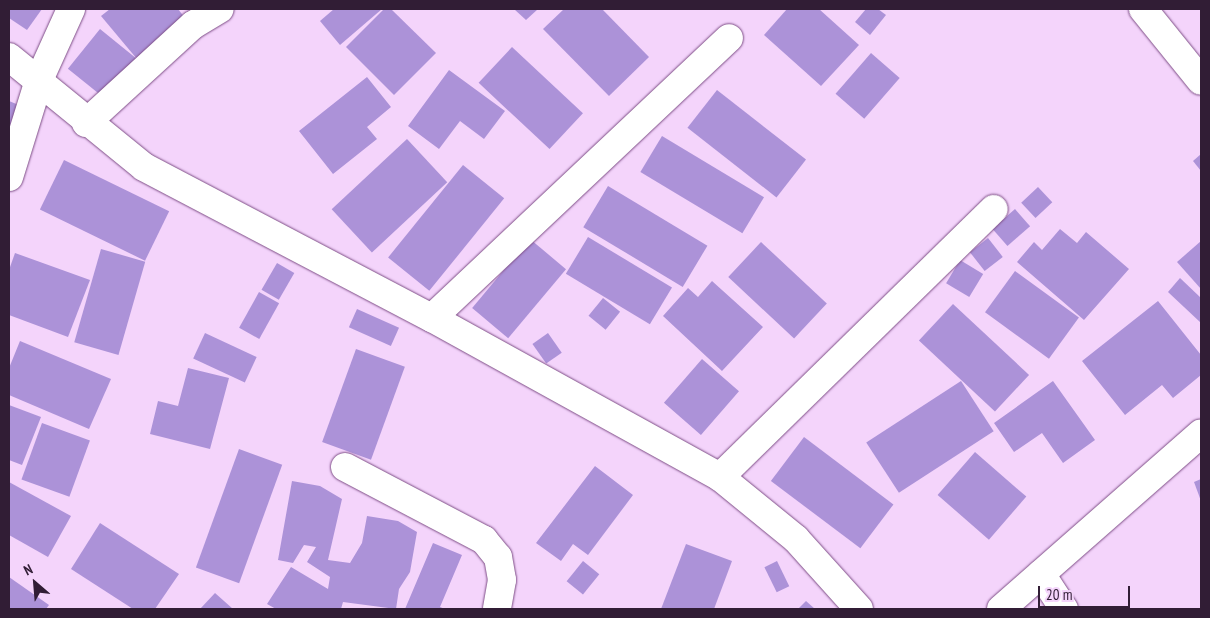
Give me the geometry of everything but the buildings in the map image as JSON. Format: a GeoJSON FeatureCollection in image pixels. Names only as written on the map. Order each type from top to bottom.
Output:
{"type":"FeatureCollection","features":[{"type":"Feature","properties":{"kind":"street"},"geometry":{"type":"LineString","coordinates":[[9,177],[39,80],[71,9]]}},
{"type":"Feature","properties":{"kind":"street"},"geometry":{"type":"LineString","coordinates":[[86,122],[193,25],[220,9]]}},
{"type":"Feature","properties":{"kind":"street"},"geometry":{"type":"LineString","coordinates":[[1143,9],[1201,81]]}},
{"type":"Feature","properties":{"kind":"street"},"geometry":{"type":"LineString","coordinates":[[432,318],[729,38]]}},
{"type":"Feature","properties":{"kind":"street"},"geometry":{"type":"LineString","coordinates":[[9,57],[39,80],[86,122],[144,166],[432,318],[720,477],[796,539],[859,609]]}},
{"type":"Feature","properties":{"kind":"street"},"geometry":{"type":"LineString","coordinates":[[720,477],[994,209]]}},
{"type":"Feature","properties":{"kind":"street"},"geometry":{"type":"LineString","coordinates":[[1001,609],[1201,433]]}},
{"type":"Feature","properties":{"kind":"street"},"geometry":{"type":"LineString","coordinates":[[345,467],[484,540],[498,557],[502,580],[497,609]]}},
{"type":"Feature","properties":{"kind":"street"},"geometry":{"type":"LineString","coordinates":[[1041,574],[1064,609]]}}]}
